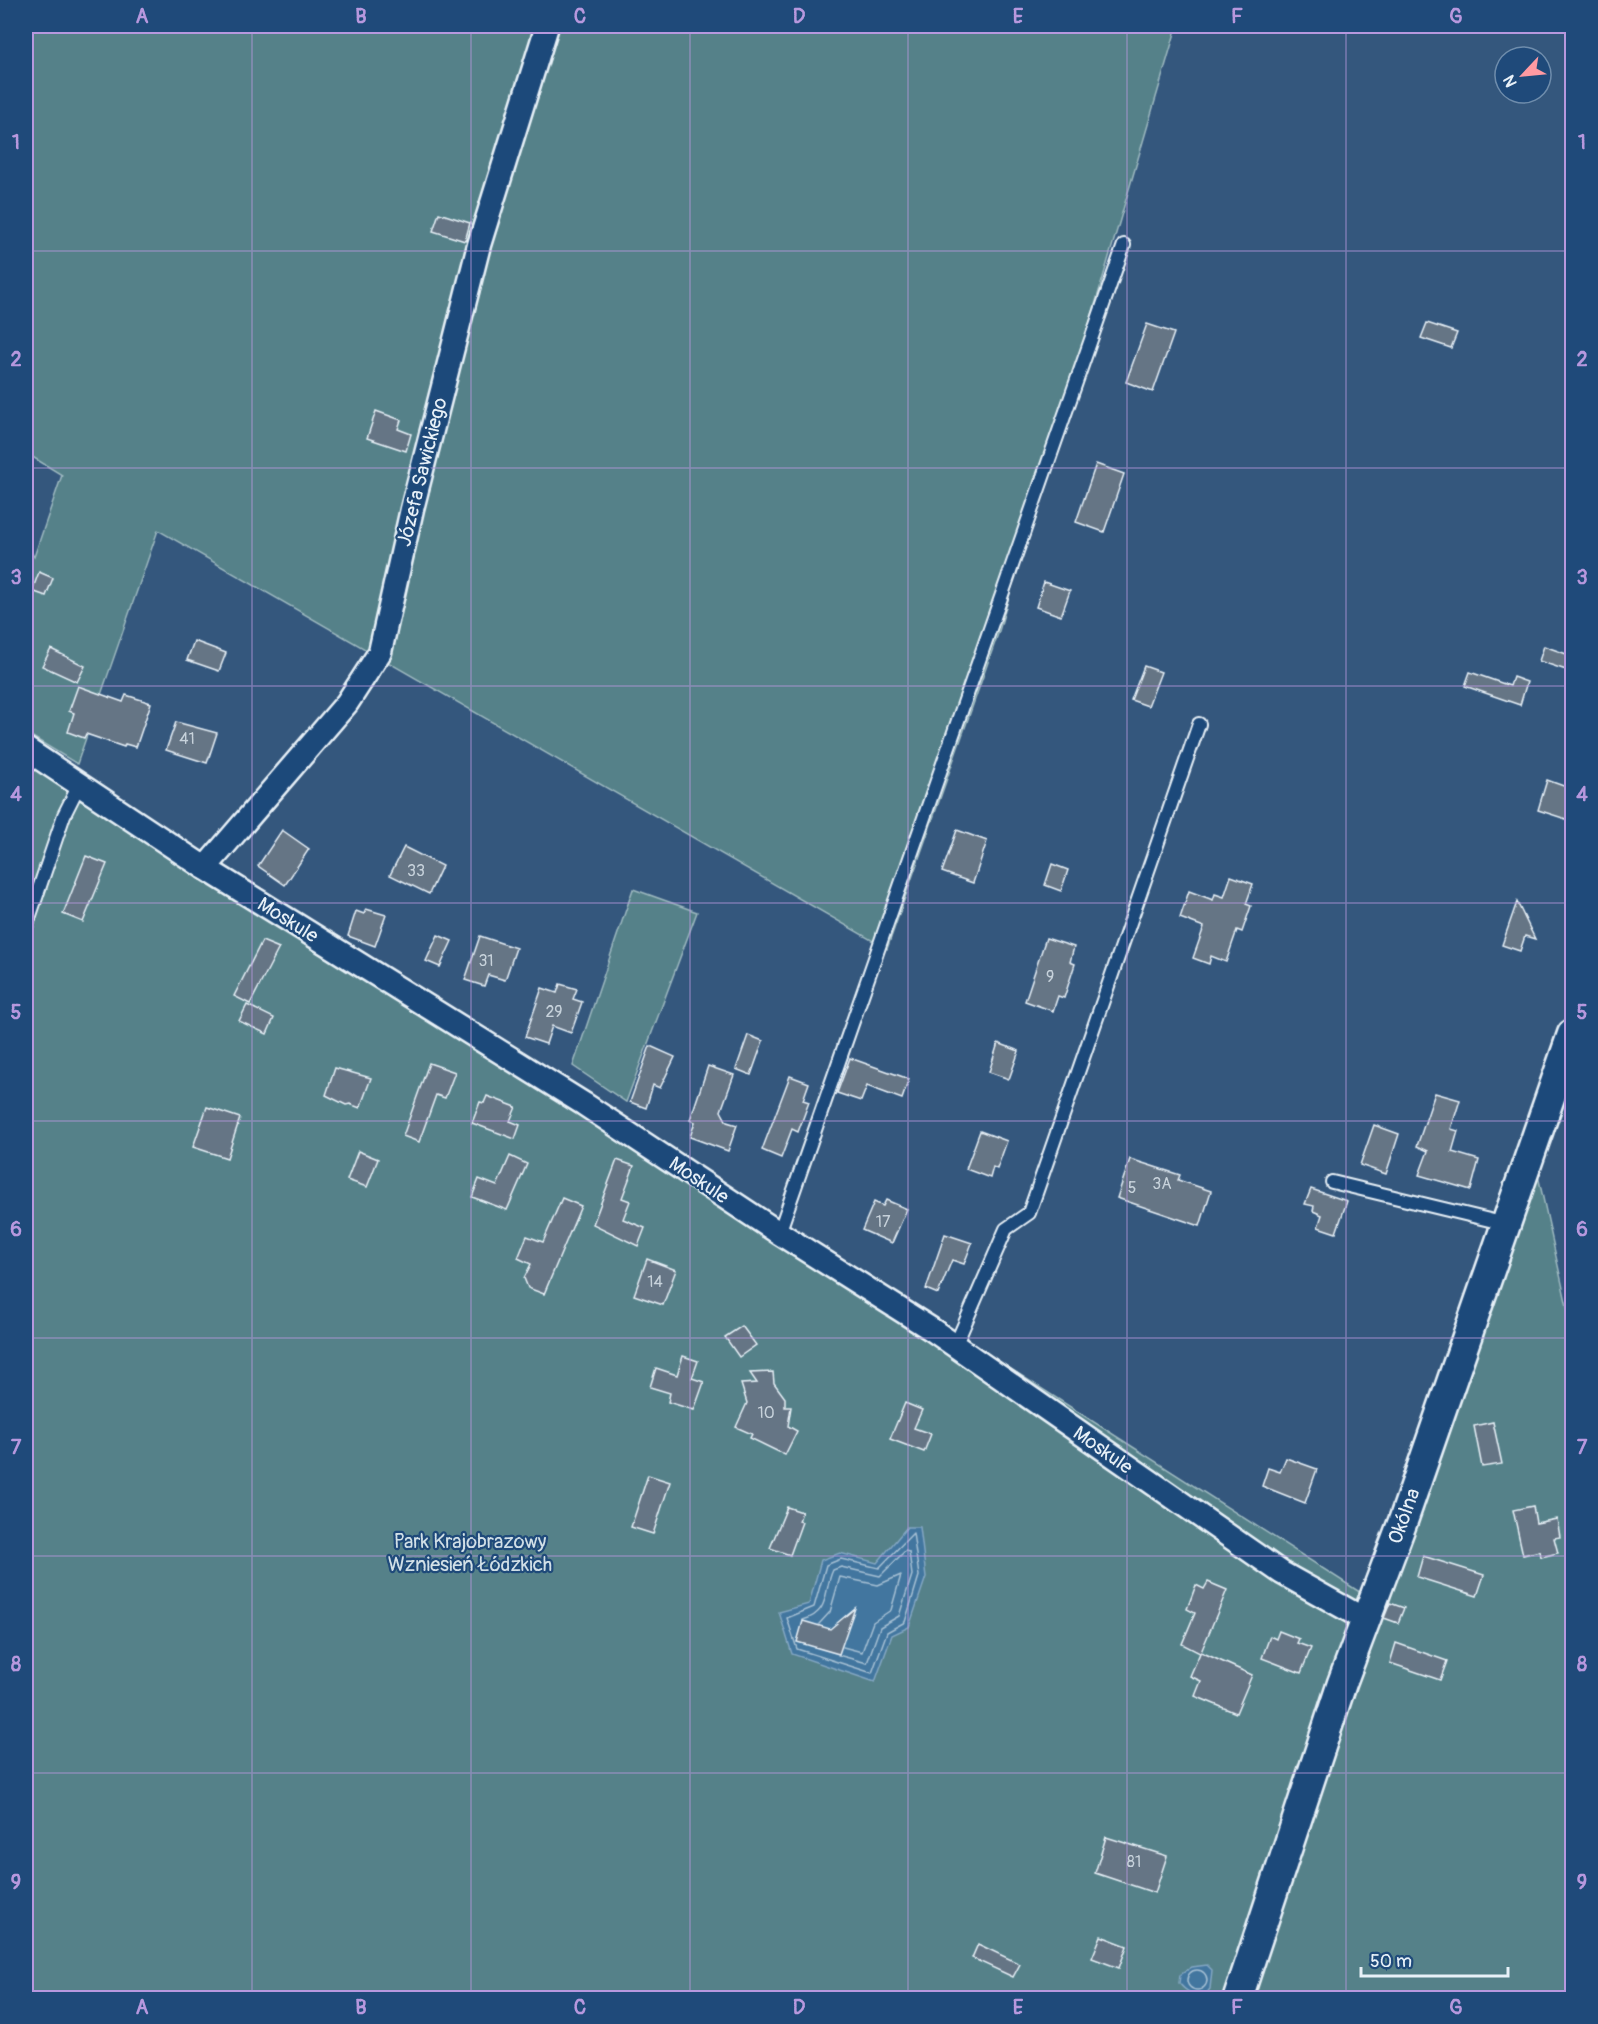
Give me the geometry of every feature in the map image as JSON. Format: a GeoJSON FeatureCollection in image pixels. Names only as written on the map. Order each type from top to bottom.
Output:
{"type":"FeatureCollection","features":[{"type":"Feature","properties":{"kind":"street","name":"Józefa Sawickiego"},"geometry":{"type":"LineString","coordinates":[[205,868],[346,703],[380,652],[412,509],[479,245],[547,26]]}},
{"type":"Feature","properties":{"kind":"street","name":"Moskule"},"geometry":{"type":"LineString","coordinates":[[26,749],[205,868],[584,1104],[955,1346],[1282,1573],[1366,1620]]}},
{"type":"Feature","properties":{"kind":"street","name":"Okólna"},"geometry":{"type":"LineString","coordinates":[[1238,1998],[1342,1683],[1572,1034]]}},
{"type":"Feature","properties":{"kind":"lane"},"geometry":{"type":"LineString","coordinates":[[779,1233],[1124,245]]}},
{"type":"Feature","properties":{"kind":"lane"},"geometry":{"type":"LineString","coordinates":[[955,1346],[1006,1229],[1029,1213],[1199,724]]}},
{"type":"Feature","properties":{"kind":"lane"},"geometry":{"type":"LineString","coordinates":[[26,927],[64,815],[80,785]]}},
{"type":"Feature","properties":{"kind":"lane"},"geometry":{"type":"LineString","coordinates":[[1332,1182],[1506,1224]]}},
{"type":"Feature","properties":{"kind":"green space"},"geometry":{"type":"Polygon","coordinates":[[[26,26],[1177,26],[999,631],[887,949],[158,530],[77,764],[26,733],[26,543],[34,557],[62,475],[26,453],[26,26]]]}},
{"type":"Feature","properties":{"kind":"green space","name":"Park Krajobrazowy Wzniesień Łódzkich"},"geometry":{"type":"Polygon","coordinates":[[[26,739],[1369,1598],[1530,1139],[1572,1329],[1572,1998],[26,1998],[26,739]]]}},
{"type":"Feature","properties":{"kind":"green space"},"geometry":{"type":"Polygon","coordinates":[[[633,889],[697,912],[626,1102],[573,1066],[633,889]]]}},
{"type":"Feature","properties":{"kind":"water"},"geometry":{"type":"Polygon","coordinates":[[[907,1527],[920,1527],[926,1577],[909,1627],[892,1635],[875,1682],[792,1654],[779,1612],[809,1604],[821,1560],[840,1553],[877,1563],[907,1527]]]}},
{"type":"Feature","properties":{"kind":"water"},"geometry":{"type":"Polygon","coordinates":[[[1207,1965],[1212,1970],[1210,1989],[1204,1996],[1190,1993],[1179,1983],[1180,1975],[1192,1967],[1207,1965]]]}},
{"type":"Feature","properties":{"kind":"building"},"geometry":{"type":"Polygon","coordinates":[[[439,213],[470,223],[465,241],[433,231],[439,213]]]}},
{"type":"Feature","properties":{"kind":"building"},"geometry":{"type":"Polygon","coordinates":[[[1427,323],[1457,333],[1451,348],[1421,338],[1427,323]]]}},
{"type":"Feature","properties":{"kind":"building"},"geometry":{"type":"Polygon","coordinates":[[[1147,324],[1174,333],[1153,392],[1126,382],[1147,324]]]}},
{"type":"Feature","properties":{"kind":"building"},"geometry":{"type":"Polygon","coordinates":[[[376,411],[401,420],[398,429],[411,434],[406,451],[367,438],[376,411]]]}},
{"type":"Feature","properties":{"kind":"building"},"geometry":{"type":"Polygon","coordinates":[[[1096,464],[1124,474],[1104,532],[1076,522],[1096,464]]]}},
{"type":"Feature","properties":{"kind":"building"},"geometry":{"type":"Polygon","coordinates":[[[39,572],[53,578],[46,596],[32,591],[39,572]]]}},
{"type":"Feature","properties":{"kind":"building"},"geometry":{"type":"Polygon","coordinates":[[[1044,582],[1070,591],[1061,616],[1036,607],[1044,582]]]}},
{"type":"Feature","properties":{"kind":"building"},"geometry":{"type":"Polygon","coordinates":[[[194,641],[226,653],[219,671],[187,660],[194,641]]]}},
{"type":"Feature","properties":{"kind":"building"},"geometry":{"type":"Polygon","coordinates":[[[1544,646],[1572,656],[1569,671],[1539,661],[1544,646]]]}},
{"type":"Feature","properties":{"kind":"building"},"geometry":{"type":"Polygon","coordinates":[[[51,649],[85,666],[77,682],[42,666],[51,649]]]}},
{"type":"Feature","properties":{"kind":"building"},"geometry":{"type":"Polygon","coordinates":[[[1144,666],[1161,672],[1148,706],[1131,700],[1144,666]]]}},
{"type":"Feature","properties":{"kind":"building"},"geometry":{"type":"Polygon","coordinates":[[[1470,672],[1510,686],[1513,677],[1527,682],[1520,705],[1465,686],[1470,672]]]}},
{"type":"Feature","properties":{"kind":"building"},"geometry":{"type":"Polygon","coordinates":[[[78,686],[123,702],[126,695],[151,703],[136,747],[125,744],[124,747],[86,734],[84,738],[68,732],[74,713],[69,711],[78,686]]]}},
{"type":"Feature","properties":{"kind":"building"},"geometry":{"type":"Polygon","coordinates":[[[176,722],[217,733],[207,763],[166,750],[176,722]]]}},
{"type":"Feature","properties":{"kind":"building"},"geometry":{"type":"Polygon","coordinates":[[[1547,780],[1572,789],[1572,821],[1538,810],[1547,780]]]}},
{"type":"Feature","properties":{"kind":"building"},"geometry":{"type":"Polygon","coordinates":[[[282,830],[309,849],[285,885],[258,866],[282,830]]]}},
{"type":"Feature","properties":{"kind":"building"},"geometry":{"type":"Polygon","coordinates":[[[957,830],[987,841],[973,883],[942,872],[957,830]]]}},
{"type":"Feature","properties":{"kind":"building"},"geometry":{"type":"Polygon","coordinates":[[[404,847],[442,866],[429,894],[390,875],[404,847]]]}},
{"type":"Feature","properties":{"kind":"building"},"geometry":{"type":"Polygon","coordinates":[[[86,856],[107,864],[83,922],[63,914],[86,856]]]}},
{"type":"Feature","properties":{"kind":"building"},"geometry":{"type":"Polygon","coordinates":[[[1052,864],[1068,870],[1061,891],[1045,885],[1052,864]]]}},
{"type":"Feature","properties":{"kind":"building"},"geometry":{"type":"Polygon","coordinates":[[[1231,876],[1253,884],[1246,904],[1251,906],[1242,932],[1237,930],[1226,962],[1211,956],[1209,964],[1193,958],[1204,927],[1180,918],[1189,891],[1213,900],[1215,894],[1224,897],[1231,876]]]}},
{"type":"Feature","properties":{"kind":"building"},"geometry":{"type":"Polygon","coordinates":[[[1517,902],[1535,939],[1525,936],[1520,951],[1502,945],[1517,902]]]}},
{"type":"Feature","properties":{"kind":"building"},"geometry":{"type":"Polygon","coordinates":[[[366,909],[386,915],[375,946],[348,936],[356,911],[364,914],[366,909]]]}},
{"type":"Feature","properties":{"kind":"building"},"geometry":{"type":"Polygon","coordinates":[[[438,935],[452,941],[440,967],[426,961],[438,935]]]}},
{"type":"Feature","properties":{"kind":"building"},"geometry":{"type":"Polygon","coordinates":[[[480,936],[516,948],[505,980],[488,975],[484,986],[465,980],[480,936]]]}},
{"type":"Feature","properties":{"kind":"building"},"geometry":{"type":"Polygon","coordinates":[[[1046,938],[1074,947],[1070,962],[1075,964],[1064,998],[1058,996],[1053,1011],[1025,1001],[1046,938]]]}},
{"type":"Feature","properties":{"kind":"building"},"geometry":{"type":"Polygon","coordinates":[[[262,941],[279,948],[250,1004],[234,996],[262,941]]]}},
{"type":"Feature","properties":{"kind":"building"},"geometry":{"type":"Polygon","coordinates":[[[560,984],[577,989],[573,999],[582,1002],[571,1033],[552,1026],[546,1044],[525,1037],[542,988],[557,993],[560,984]]]}},
{"type":"Feature","properties":{"kind":"building"},"geometry":{"type":"Polygon","coordinates":[[[247,1005],[274,1018],[267,1034],[239,1021],[247,1005]]]}},
{"type":"Feature","properties":{"kind":"building"},"geometry":{"type":"Polygon","coordinates":[[[748,1035],[763,1041],[751,1075],[736,1069],[748,1035]]]}},
{"type":"Feature","properties":{"kind":"building"},"geometry":{"type":"Polygon","coordinates":[[[998,1043],[1019,1051],[1009,1079],[989,1072],[998,1043]]]}},
{"type":"Feature","properties":{"kind":"building"},"geometry":{"type":"Polygon","coordinates":[[[650,1046],[675,1057],[660,1088],[653,1085],[646,1108],[630,1102],[650,1046]]]}},
{"type":"Feature","properties":{"kind":"building"},"geometry":{"type":"Polygon","coordinates":[[[850,1058],[909,1079],[902,1099],[867,1086],[861,1101],[837,1093],[850,1058]]]}},
{"type":"Feature","properties":{"kind":"building"},"geometry":{"type":"Polygon","coordinates":[[[429,1063],[455,1072],[445,1098],[436,1095],[419,1142],[403,1136],[429,1063]]]}},
{"type":"Feature","properties":{"kind":"building"},"geometry":{"type":"Polygon","coordinates":[[[708,1066],[734,1075],[721,1111],[727,1122],[737,1125],[728,1151],[690,1137],[695,1122],[690,1120],[708,1066]]]}},
{"type":"Feature","properties":{"kind":"building"},"geometry":{"type":"Polygon","coordinates":[[[335,1068],[371,1078],[360,1108],[350,1104],[346,1105],[326,1095],[335,1068]]]}},
{"type":"Feature","properties":{"kind":"building"},"geometry":{"type":"Polygon","coordinates":[[[790,1076],[809,1083],[803,1100],[809,1102],[798,1132],[792,1129],[781,1158],[762,1150],[790,1076]]]}},
{"type":"Feature","properties":{"kind":"building"},"geometry":{"type":"Polygon","coordinates":[[[1435,1093],[1460,1100],[1451,1129],[1458,1131],[1452,1152],[1479,1160],[1471,1190],[1419,1175],[1428,1151],[1417,1146],[1435,1093]]]}},
{"type":"Feature","properties":{"kind":"building"},"geometry":{"type":"Polygon","coordinates":[[[487,1096],[516,1107],[510,1121],[520,1125],[515,1139],[472,1123],[480,1102],[484,1103],[487,1096]]]}},
{"type":"Feature","properties":{"kind":"building"},"geometry":{"type":"Polygon","coordinates":[[[207,1107],[240,1118],[227,1158],[193,1147],[207,1107]]]}},
{"type":"Feature","properties":{"kind":"building"},"geometry":{"type":"Polygon","coordinates":[[[1374,1125],[1399,1134],[1386,1174],[1360,1165],[1374,1125]]]}},
{"type":"Feature","properties":{"kind":"building"},"geometry":{"type":"Polygon","coordinates":[[[980,1131],[1007,1141],[997,1169],[993,1167],[990,1178],[966,1169],[980,1131]]]}},
{"type":"Feature","properties":{"kind":"building"},"geometry":{"type":"Polygon","coordinates":[[[358,1151],[378,1159],[367,1187],[347,1180],[358,1151]]]}},
{"type":"Feature","properties":{"kind":"building"},"geometry":{"type":"Polygon","coordinates":[[[510,1156],[527,1164],[507,1210],[472,1197],[479,1179],[497,1186],[510,1156]]]}},
{"type":"Feature","properties":{"kind":"building"},"geometry":{"type":"Polygon","coordinates":[[[1130,1159],[1180,1175],[1178,1180],[1211,1191],[1200,1226],[1117,1198],[1130,1159]]]}},
{"type":"Feature","properties":{"kind":"building"},"geometry":{"type":"Polygon","coordinates":[[[617,1160],[634,1166],[622,1198],[630,1201],[623,1219],[645,1228],[638,1246],[593,1224],[617,1160]]]}},
{"type":"Feature","properties":{"kind":"building"},"geometry":{"type":"Polygon","coordinates":[[[1311,1189],[1347,1201],[1336,1233],[1318,1227],[1322,1215],[1313,1211],[1314,1206],[1305,1204],[1311,1189]]]}},
{"type":"Feature","properties":{"kind":"building"},"geometry":{"type":"Polygon","coordinates":[[[562,1198],[581,1206],[544,1294],[528,1288],[524,1278],[531,1264],[518,1258],[527,1236],[543,1242],[562,1198]]]}},
{"type":"Feature","properties":{"kind":"building"},"geometry":{"type":"Polygon","coordinates":[[[886,1200],[907,1209],[892,1243],[862,1230],[874,1202],[883,1206],[886,1200]]]}},
{"type":"Feature","properties":{"kind":"building"},"geometry":{"type":"Polygon","coordinates":[[[945,1234],[972,1243],[964,1264],[952,1260],[938,1294],[926,1289],[945,1234]]]}},
{"type":"Feature","properties":{"kind":"building"},"geometry":{"type":"Polygon","coordinates":[[[647,1259],[676,1270],[663,1305],[634,1295],[647,1259]]]}},
{"type":"Feature","properties":{"kind":"building"},"geometry":{"type":"Polygon","coordinates":[[[742,1326],[756,1345],[739,1357],[725,1337],[742,1326]]]}},
{"type":"Feature","properties":{"kind":"building"},"geometry":{"type":"Polygon","coordinates":[[[683,1356],[698,1361],[692,1378],[704,1382],[694,1410],[668,1402],[670,1393],[650,1387],[656,1368],[677,1375],[683,1356]]]}},
{"type":"Feature","properties":{"kind":"building"},"geometry":{"type":"Polygon","coordinates":[[[773,1372],[774,1383],[785,1398],[785,1407],[791,1407],[788,1426],[797,1431],[785,1455],[750,1438],[752,1434],[736,1427],[747,1403],[741,1384],[757,1383],[750,1373],[773,1372]]]}},
{"type":"Feature","properties":{"kind":"building"},"geometry":{"type":"Polygon","coordinates":[[[905,1403],[922,1410],[914,1428],[931,1434],[924,1452],[890,1439],[905,1403]]]}},
{"type":"Feature","properties":{"kind":"building"},"geometry":{"type":"Polygon","coordinates":[[[1493,1422],[1502,1464],[1482,1467],[1474,1426],[1493,1422]]]}},
{"type":"Feature","properties":{"kind":"building"},"geometry":{"type":"Polygon","coordinates":[[[1286,1458],[1317,1469],[1305,1503],[1262,1486],[1268,1468],[1280,1472],[1286,1458]]]}},
{"type":"Feature","properties":{"kind":"building"},"geometry":{"type":"Polygon","coordinates":[[[648,1475],[670,1482],[653,1534],[631,1527],[648,1475]]]}},
{"type":"Feature","properties":{"kind":"building"},"geometry":{"type":"Polygon","coordinates":[[[1533,1506],[1536,1523],[1557,1519],[1560,1537],[1554,1538],[1558,1553],[1541,1557],[1540,1551],[1523,1555],[1513,1510],[1533,1506]]]}},
{"type":"Feature","properties":{"kind":"building"},"geometry":{"type":"Polygon","coordinates":[[[787,1507],[802,1512],[799,1521],[802,1522],[790,1555],[770,1548],[787,1507]]]}},
{"type":"Feature","properties":{"kind":"building"},"geometry":{"type":"Polygon","coordinates":[[[1423,1556],[1484,1575],[1477,1596],[1417,1577],[1423,1556]]]}},
{"type":"Feature","properties":{"kind":"building"},"geometry":{"type":"Polygon","coordinates":[[[1208,1582],[1227,1590],[1201,1652],[1252,1675],[1236,1713],[1195,1696],[1201,1681],[1190,1676],[1200,1653],[1182,1644],[1195,1613],[1187,1609],[1196,1585],[1204,1589],[1208,1582]]]}},
{"type":"Feature","properties":{"kind":"building"},"geometry":{"type":"Polygon","coordinates":[[[1390,1603],[1404,1608],[1398,1623],[1384,1618],[1390,1603]]]}},
{"type":"Feature","properties":{"kind":"building"},"geometry":{"type":"Polygon","coordinates":[[[855,1608],[839,1654],[797,1642],[803,1621],[830,1629],[855,1608]]]}},
{"type":"Feature","properties":{"kind":"building"},"geometry":{"type":"Polygon","coordinates":[[[1279,1631],[1299,1639],[1297,1643],[1311,1648],[1301,1673],[1262,1658],[1270,1636],[1276,1639],[1279,1631]]]}},
{"type":"Feature","properties":{"kind":"building"},"geometry":{"type":"Polygon","coordinates":[[[1396,1643],[1447,1661],[1440,1680],[1390,1663],[1396,1643]]]}},
{"type":"Feature","properties":{"kind":"building"},"geometry":{"type":"Polygon","coordinates":[[[1106,1837],[1167,1856],[1155,1893],[1095,1873],[1106,1837]]]}},
{"type":"Feature","properties":{"kind":"building"},"geometry":{"type":"Polygon","coordinates":[[[1101,1936],[1127,1946],[1119,1968],[1092,1958],[1101,1936]]]}},
{"type":"Feature","properties":{"kind":"building"},"geometry":{"type":"Polygon","coordinates":[[[978,1944],[1020,1964],[1013,1977],[972,1958],[978,1944]]]}}]}
